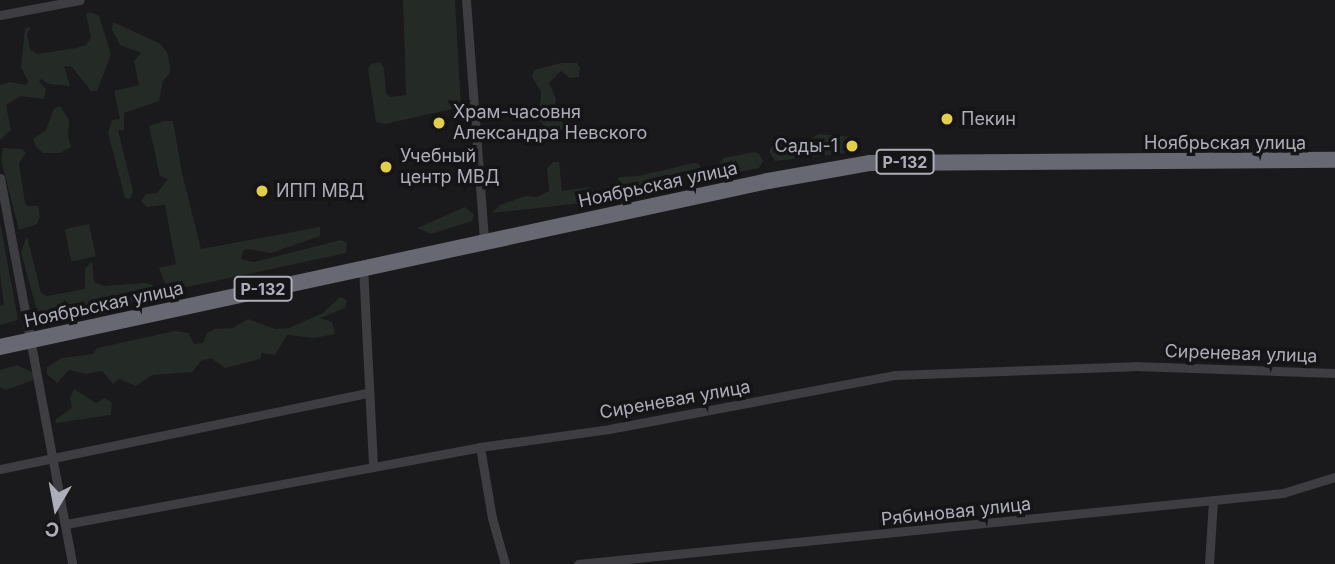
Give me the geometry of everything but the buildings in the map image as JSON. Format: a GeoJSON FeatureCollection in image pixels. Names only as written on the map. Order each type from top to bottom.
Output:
{"type":"FeatureCollection","features":[{"type":"Feature","properties":{"kind":"highway","name":"Ноябрьская улица"},"geometry":{"type":"LineString","coordinates":[[0,347],[768,181],[870,163],[1335,160]]}},
{"type":"Feature","properties":{"kind":"street"},"geometry":{"type":"LineString","coordinates":[[0,15],[80,0]]}},
{"type":"Feature","properties":{"kind":"street"},"geometry":{"type":"LineString","coordinates":[[466,0],[484,242]]}},
{"type":"Feature","properties":{"kind":"street"},"geometry":{"type":"LineString","coordinates":[[0,178],[72,564]]}},
{"type":"Feature","properties":{"kind":"street"},"geometry":{"type":"LineString","coordinates":[[363,267],[373,467]]}},
{"type":"Feature","properties":{"kind":"street","name":"Сиреневая улица"},"geometry":{"type":"LineString","coordinates":[[66,524],[480,447],[609,429],[894,375],[1134,366],[1335,373]]}},
{"type":"Feature","properties":{"kind":"street"},"geometry":{"type":"LineString","coordinates":[[0,469],[368,393]]}},
{"type":"Feature","properties":{"kind":"street"},"geometry":{"type":"LineString","coordinates":[[480,447],[490,507],[505,564]]}},
{"type":"Feature","properties":{"kind":"street","name":"Рябиновая улица"},"geometry":{"type":"LineString","coordinates":[[578,564],[1283,493],[1335,477]]}},
{"type":"Feature","properties":{"kind":"street"},"geometry":{"type":"LineString","coordinates":[[1209,564],[1213,500]]}},
{"type":"Feature","properties":{"kind":"shaded area"},"geometry":{"type":"Polygon","coordinates":[[[403,0],[455,0],[461,107],[385,124],[376,122],[368,69],[371,64],[380,62],[384,68],[386,93],[390,97],[406,95],[403,0]]]}},
{"type":"Feature","properties":{"kind":"shaded area"},"geometry":{"type":"Polygon","coordinates":[[[90,12],[99,16],[111,54],[97,91],[91,91],[72,67],[64,66],[70,86],[49,84],[41,79],[39,82],[46,89],[44,99],[21,96],[6,105],[11,130],[0,140],[0,85],[10,82],[26,85],[28,81],[21,67],[25,29],[31,26],[27,34],[30,50],[38,54],[76,48],[86,45],[91,38],[86,14],[90,12]]]}},
{"type":"Feature","properties":{"kind":"shaded area"},"geometry":{"type":"Polygon","coordinates":[[[113,22],[159,43],[167,52],[170,66],[170,73],[163,81],[159,101],[124,113],[124,130],[118,130],[133,191],[130,199],[125,198],[108,133],[112,120],[120,119],[114,91],[139,85],[134,61],[141,53],[120,45],[112,30],[113,22]]]}},
{"type":"Feature","properties":{"kind":"shaded area"},"geometry":{"type":"Polygon","coordinates":[[[561,63],[577,63],[580,68],[579,77],[570,78],[561,71],[549,83],[556,99],[555,107],[569,111],[571,119],[566,129],[551,134],[539,120],[541,92],[532,77],[534,70],[561,63]]]}},
{"type":"Feature","properties":{"kind":"shaded area"},"geometry":{"type":"Polygon","coordinates":[[[60,106],[69,120],[68,137],[71,147],[60,153],[43,153],[36,147],[33,139],[46,130],[54,109],[60,106]]]}},
{"type":"Feature","properties":{"kind":"shaded area"},"geometry":{"type":"Polygon","coordinates":[[[173,121],[182,173],[201,249],[320,227],[320,236],[271,253],[248,249],[243,251],[241,259],[254,262],[341,240],[347,243],[346,253],[168,291],[159,268],[176,264],[165,205],[147,207],[141,201],[146,194],[157,193],[168,179],[160,176],[149,126],[173,121]]]}},
{"type":"Feature","properties":{"kind":"shaded area"},"geometry":{"type":"Polygon","coordinates":[[[819,134],[853,137],[861,142],[860,148],[856,152],[775,161],[769,152],[772,146],[806,141],[819,134]]]}},
{"type":"Feature","properties":{"kind":"shaded area"},"geometry":{"type":"Polygon","coordinates":[[[3,148],[22,149],[26,153],[19,163],[25,203],[27,206],[38,206],[40,216],[37,224],[19,230],[1,160],[3,148]]]}},
{"type":"Feature","properties":{"kind":"shaded area"},"geometry":{"type":"Polygon","coordinates":[[[755,152],[763,161],[759,168],[725,175],[716,170],[723,158],[755,152]]]}},
{"type":"Feature","properties":{"kind":"shaded area"},"geometry":{"type":"Polygon","coordinates":[[[553,162],[559,162],[562,191],[591,187],[595,193],[592,202],[492,213],[500,205],[526,196],[537,197],[549,191],[547,168],[553,162]]]}},
{"type":"Feature","properties":{"kind":"shaded area"},"geometry":{"type":"Polygon","coordinates":[[[699,164],[702,175],[620,190],[614,186],[619,177],[638,176],[699,164]]]}},
{"type":"Feature","properties":{"kind":"shaded area"},"geometry":{"type":"Polygon","coordinates":[[[465,207],[474,215],[472,221],[431,234],[417,228],[465,207]]]}},
{"type":"Feature","properties":{"kind":"shaded area"},"geometry":{"type":"Polygon","coordinates":[[[0,222],[18,320],[0,325],[0,306],[4,305],[0,273],[0,222]]]}},
{"type":"Feature","properties":{"kind":"shaded area"},"geometry":{"type":"Polygon","coordinates":[[[89,224],[96,256],[71,261],[65,229],[89,224]]]}},
{"type":"Feature","properties":{"kind":"shaded area"},"geometry":{"type":"Polygon","coordinates":[[[27,236],[41,293],[47,296],[85,289],[85,269],[92,261],[94,282],[103,286],[145,283],[153,285],[155,297],[43,318],[38,315],[21,252],[27,236]]]}},
{"type":"Feature","properties":{"kind":"shaded area"},"geometry":{"type":"Polygon","coordinates":[[[340,297],[347,300],[345,308],[320,318],[332,322],[335,334],[314,338],[287,335],[275,355],[262,353],[260,359],[225,368],[211,358],[201,361],[192,372],[152,375],[136,386],[119,379],[113,384],[102,371],[86,374],[69,370],[57,383],[47,374],[47,367],[62,358],[93,354],[97,348],[175,331],[188,333],[194,344],[203,343],[207,333],[215,329],[233,328],[248,319],[275,329],[289,328],[323,313],[340,297]]]}},
{"type":"Feature","properties":{"kind":"shaded area"},"geometry":{"type":"Polygon","coordinates":[[[17,365],[34,373],[33,380],[6,390],[0,387],[0,370],[17,365]]]}},
{"type":"Feature","properties":{"kind":"shaded area"},"geometry":{"type":"Polygon","coordinates":[[[74,389],[96,403],[105,398],[112,403],[111,415],[56,423],[55,420],[72,408],[70,398],[74,389]]]}},
{"type":"Feature","properties":{"kind":"place","name":"Пекин"},"geometry":{"type":"Point","coordinates":[947,119]}},
{"type":"Feature","properties":{"kind":"place","name":"Храм-часовня Александра Невского"},"geometry":{"type":"Point","coordinates":[439,123]}},
{"type":"Feature","properties":{"kind":"place","name":"Сады-1"},"geometry":{"type":"Point","coordinates":[852,146]}},
{"type":"Feature","properties":{"kind":"place","name":"Учебный центр МВД"},"geometry":{"type":"Point","coordinates":[386,167]}},
{"type":"Feature","properties":{"kind":"place","name":"ИПП МВД"},"geometry":{"type":"Point","coordinates":[262,191]}}]}
